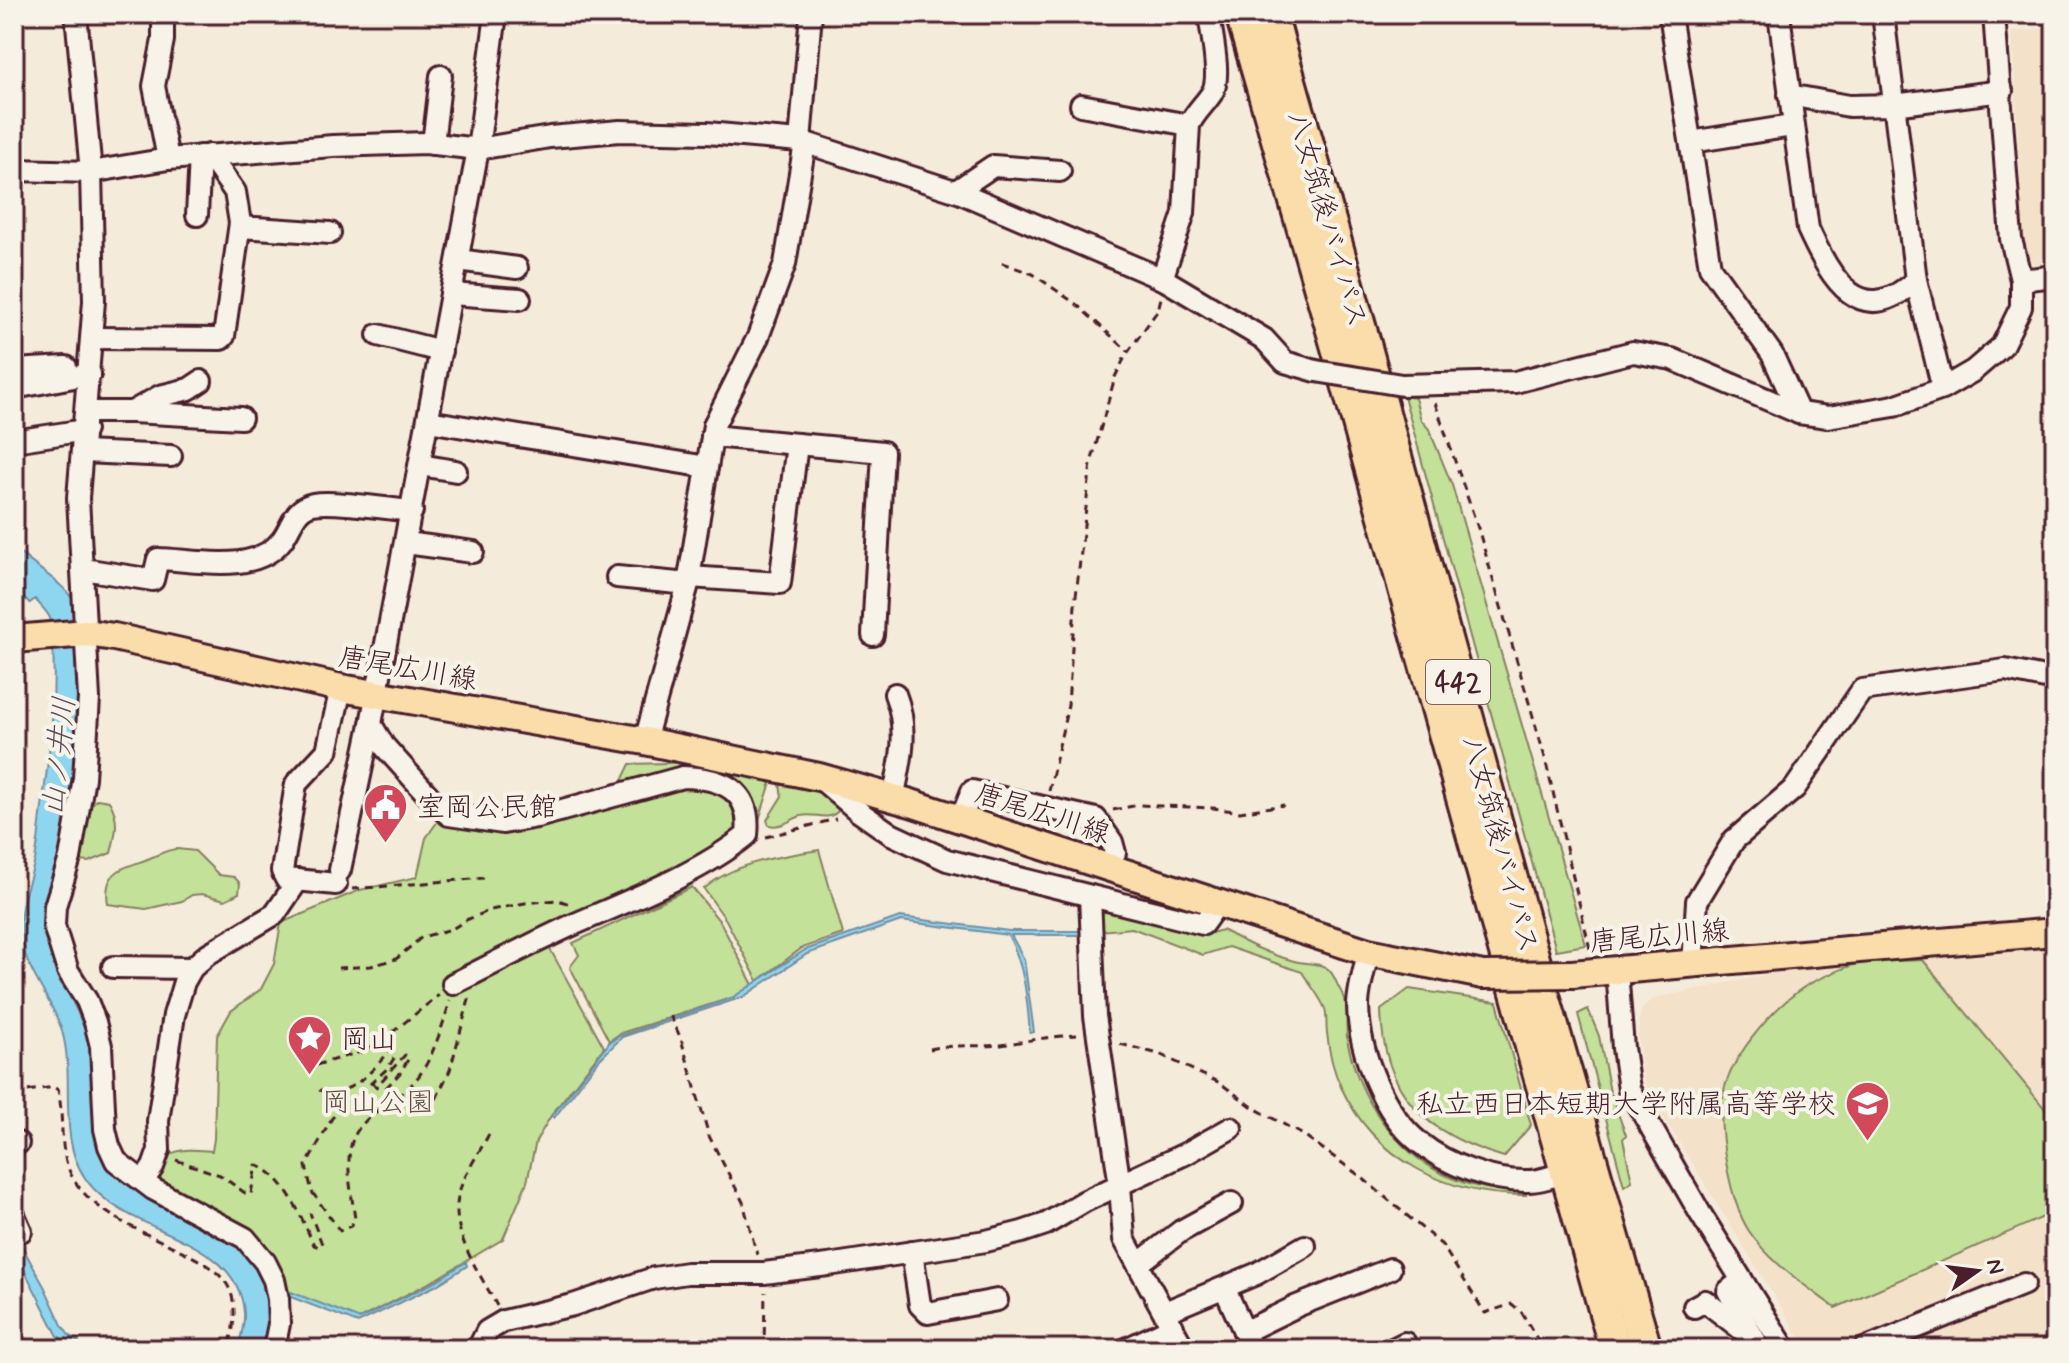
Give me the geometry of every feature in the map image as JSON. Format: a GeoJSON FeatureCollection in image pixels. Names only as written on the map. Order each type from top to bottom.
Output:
{"type":"FeatureCollection","features":[{"type":"Feature","properties":{"kind":"highway","name":"八女筑後バイパス"},"geometry":{"type":"LineString","coordinates":[[1241,14],[1344,375],[1579,1167],[1646,1349]]}},
{"type":"Feature","properties":{"kind":"highway","name":"八女筑後バイパス"},"geometry":{"type":"LineString","coordinates":[[1271,14],[1579,1167],[1615,1349]]}},
{"type":"Feature","properties":{"kind":"main road","name":"唐尾広川線"},"geometry":{"type":"LineString","coordinates":[[14,639],[85,634],[341,688],[645,741],[819,777],[961,819],[1368,952],[1483,975],[1572,974],[1693,965],[2055,932]]}},
{"type":"Feature","properties":{"kind":"street"},"geometry":{"type":"LineString","coordinates":[[76,14],[91,172],[94,301],[78,498],[89,698],[84,778],[70,858],[55,906],[54,926],[68,971],[87,1001],[95,1022],[101,1046],[105,1129],[116,1161],[153,1189],[245,1238],[265,1262],[274,1280],[279,1324],[274,1349]]}},
{"type":"Feature","properties":{"kind":"street"},"geometry":{"type":"LineString","coordinates":[[163,14],[163,40],[154,86],[168,159]]}},
{"type":"Feature","properties":{"kind":"street"},"geometry":{"type":"LineString","coordinates":[[341,688],[327,751],[296,784],[282,871],[286,879],[342,881],[478,149],[496,14]]}},
{"type":"Feature","properties":{"kind":"street"},"geometry":{"type":"LineString","coordinates":[[645,741],[689,581],[714,425],[758,337],[785,264],[802,142],[811,14]]}},
{"type":"Feature","properties":{"kind":"street"},"geometry":{"type":"LineString","coordinates":[[1163,279],[1184,213],[1189,125],[1215,90],[1209,14]]}},
{"type":"Feature","properties":{"kind":"street"},"geometry":{"type":"LineString","coordinates":[[1670,14],[1710,267],[1772,354],[1799,413]]}},
{"type":"Feature","properties":{"kind":"street"},"geometry":{"type":"LineString","coordinates":[[1779,14],[1808,229],[1820,254],[1858,300],[1887,301],[1903,293],[1916,280]]}},
{"type":"Feature","properties":{"kind":"street"},"geometry":{"type":"LineString","coordinates":[[1883,14],[1916,280],[1940,377]]}},
{"type":"Feature","properties":{"kind":"street"},"geometry":{"type":"LineString","coordinates":[[14,170],[91,172],[168,159],[333,146],[433,144],[478,149],[550,137],[620,131],[707,133],[802,142],[956,191],[1163,279],[1264,339],[1285,362],[1316,371],[1402,385],[1515,382],[1633,352],[1672,359],[1799,413],[1828,417],[1894,406],[1942,389],[1973,371],[2002,346],[2021,307],[2021,280],[2011,239],[1994,14]]}},
{"type":"Feature","properties":{"kind":"street"},"geometry":{"type":"LineString","coordinates":[[433,144],[441,76]]}},
{"type":"Feature","properties":{"kind":"street"},"geometry":{"type":"LineString","coordinates":[[1789,95],[1849,106],[1894,105],[2002,91]]}},
{"type":"Feature","properties":{"kind":"street"},"geometry":{"type":"LineString","coordinates":[[1081,105],[1189,125]]}},
{"type":"Feature","properties":{"kind":"street"},"geometry":{"type":"LineString","coordinates":[[1691,142],[1792,126]]}},
{"type":"Feature","properties":{"kind":"street"},"geometry":{"type":"LineString","coordinates":[[92,338],[221,339],[224,336],[240,227],[235,192],[205,156]]}},
{"type":"Feature","properties":{"kind":"street"},"geometry":{"type":"LineString","coordinates":[[197,215],[205,156]]}},
{"type":"Feature","properties":{"kind":"street"},"geometry":{"type":"LineString","coordinates":[[956,191],[993,166],[1060,171]]}},
{"type":"Feature","properties":{"kind":"street"},"geometry":{"type":"LineString","coordinates":[[240,227],[330,233]]}},
{"type":"Feature","properties":{"kind":"street"},"geometry":{"type":"LineString","coordinates":[[458,260],[517,268]]}},
{"type":"Feature","properties":{"kind":"street"},"geometry":{"type":"LineString","coordinates":[[2021,280],[2055,276]]}},
{"type":"Feature","properties":{"kind":"street"},"geometry":{"type":"LineString","coordinates":[[451,294],[520,299]]}},
{"type":"Feature","properties":{"kind":"street"},"geometry":{"type":"LineString","coordinates":[[378,335],[441,351]]}},
{"type":"Feature","properties":{"kind":"street"},"geometry":{"type":"LineString","coordinates":[[16,382],[90,370]]}},
{"type":"Feature","properties":{"kind":"street"},"geometry":{"type":"LineString","coordinates":[[132,412],[160,396],[189,389],[201,381]]}},
{"type":"Feature","properties":{"kind":"street"},"geometry":{"type":"LineString","coordinates":[[14,441],[85,421],[132,412],[241,418]]}},
{"type":"Feature","properties":{"kind":"street"},"geometry":{"type":"LineString","coordinates":[[428,421],[707,467]]}},
{"type":"Feature","properties":{"kind":"street"},"geometry":{"type":"LineString","coordinates":[[712,436],[883,452],[873,635]]}},
{"type":"Feature","properties":{"kind":"street"},"geometry":{"type":"LineString","coordinates":[[617,577],[780,583],[797,444]]}},
{"type":"Feature","properties":{"kind":"street"},"geometry":{"type":"LineString","coordinates":[[83,452],[171,456]]}},
{"type":"Feature","properties":{"kind":"street"},"geometry":{"type":"LineString","coordinates":[[420,465],[456,471]]}},
{"type":"Feature","properties":{"kind":"street"},"geometry":{"type":"LineString","coordinates":[[308,484],[317,504]]}},
{"type":"Feature","properties":{"kind":"street"},"geometry":{"type":"LineString","coordinates":[[83,569],[153,580],[158,559],[231,562],[257,558],[282,541],[295,516],[304,508],[317,504],[412,511]]}},
{"type":"Feature","properties":{"kind":"street"},"geometry":{"type":"LineString","coordinates":[[406,543],[473,552]]}},
{"type":"Feature","properties":{"kind":"street"},"geometry":{"type":"LineString","coordinates":[[1693,965],[1697,901],[1734,840],[1795,788],[1862,690],[2005,670],[2055,680]]}},
{"type":"Feature","properties":{"kind":"street"},"geometry":{"type":"LineString","coordinates":[[893,798],[904,733],[902,713],[895,694]]}},
{"type":"Feature","properties":{"kind":"street"},"geometry":{"type":"LineString","coordinates":[[371,724],[384,746],[449,815],[503,823],[537,817],[683,777],[704,777],[737,792],[749,819],[747,835],[730,849],[461,980]]}},
{"type":"Feature","properties":{"kind":"street"},"geometry":{"type":"LineString","coordinates":[[819,777],[858,811],[891,834],[947,860],[1203,924],[1218,903]]}},
{"type":"Feature","properties":{"kind":"street"},"geometry":{"type":"LineString","coordinates":[[961,819],[972,791],[1045,806],[1096,819],[1112,842],[1115,853]]}},
{"type":"Feature","properties":{"kind":"street"},"geometry":{"type":"LineString","coordinates":[[144,1180],[157,1155],[158,1121],[174,1015],[184,982],[192,968],[208,954],[275,914],[298,880]]}},
{"type":"Feature","properties":{"kind":"street"},"geometry":{"type":"LineString","coordinates":[[1090,896],[1095,1016],[1120,1186],[1124,1239],[1184,1349]]}},
{"type":"Feature","properties":{"kind":"street"},"geometry":{"type":"LineString","coordinates":[[1368,952],[1358,1005],[1365,1057],[1386,1103],[1419,1143],[1459,1165],[1494,1178],[1531,1181],[1579,1167]]}},
{"type":"Feature","properties":{"kind":"street"},"geometry":{"type":"LineString","coordinates":[[113,967],[192,968]]}},
{"type":"Feature","properties":{"kind":"street"},"geometry":{"type":"LineString","coordinates":[[1617,970],[1629,1089],[1643,1118],[1785,1349]]}},
{"type":"Feature","properties":{"kind":"street"},"geometry":{"type":"LineString","coordinates":[[478,1349],[487,1331],[504,1321],[573,1305],[654,1278],[687,1273],[763,1273],[986,1241],[1022,1232],[1046,1224],[1239,1123]]}},
{"type":"Feature","properties":{"kind":"street"},"geometry":{"type":"LineString","coordinates":[[1138,1264],[1181,1231],[1232,1203]]}},
{"type":"Feature","properties":{"kind":"street"},"geometry":{"type":"LineString","coordinates":[[1126,1349],[1169,1320],[1305,1246]]}},
{"type":"Feature","properties":{"kind":"street"},"geometry":{"type":"LineString","coordinates":[[912,1252],[920,1305],[928,1313],[997,1300]]}},
{"type":"Feature","properties":{"kind":"street"},"geometry":{"type":"LineString","coordinates":[[1225,1289],[1248,1340],[1297,1306],[1390,1269]]}},
{"type":"Feature","properties":{"kind":"street"},"geometry":{"type":"LineString","coordinates":[[1742,1280],[1728,1291],[1757,1344]]}},
{"type":"Feature","properties":{"kind":"street"},"geometry":{"type":"LineString","coordinates":[[1864,1349],[2024,1284]]}},
{"type":"Feature","properties":{"kind":"street"},"geometry":{"type":"LineString","coordinates":[[1694,1307],[1705,1301],[1757,1344]]}},
{"type":"Feature","properties":{"kind":"path"},"geometry":{"type":"LineString","coordinates":[[1002,263],[1033,274],[1076,304],[1129,352]]}},
{"type":"Feature","properties":{"kind":"path"},"geometry":{"type":"LineString","coordinates":[[1045,806],[1068,705],[1075,605],[1091,463],[1115,377],[1158,310],[1163,279]]}},
{"type":"Feature","properties":{"kind":"path"},"geometry":{"type":"LineString","coordinates":[[1428,384],[1478,528],[1544,754],[1590,952]]}},
{"type":"Feature","properties":{"kind":"path"},"geometry":{"type":"LineString","coordinates":[[1091,818],[1106,811],[1138,805],[1240,812],[1284,805]]}},
{"type":"Feature","properties":{"kind":"path"},"geometry":{"type":"LineString","coordinates":[[747,835],[765,838],[812,827],[858,811]]}},
{"type":"Feature","properties":{"kind":"path"},"geometry":{"type":"LineString","coordinates":[[342,881],[484,878]]}},
{"type":"Feature","properties":{"kind":"path"},"geometry":{"type":"LineString","coordinates":[[338,968],[371,966],[396,959],[422,937],[452,929],[491,910],[525,903],[558,900],[591,910],[594,916]]}},
{"type":"Feature","properties":{"kind":"path"},"geometry":{"type":"LineString","coordinates":[[316,1065],[364,1051],[379,1043],[461,980]]}},
{"type":"Feature","properties":{"kind":"path"},"geometry":{"type":"LineString","coordinates":[[436,1099],[450,1070],[461,980]]}},
{"type":"Feature","properties":{"kind":"path"},"geometry":{"type":"LineString","coordinates":[[319,1090],[326,1092],[352,1088],[391,1050],[396,1055],[388,1068],[332,1118],[306,1166],[312,1192],[340,1231],[351,1226],[355,1219],[350,1152],[354,1136],[414,1082],[437,1041],[461,980]]}},
{"type":"Feature","properties":{"kind":"path"},"geometry":{"type":"LineString","coordinates":[[670,1015],[681,1039],[709,1136],[743,1202],[763,1273],[764,1349]]}},
{"type":"Feature","properties":{"kind":"path"},"geometry":{"type":"LineString","coordinates":[[930,1049],[1082,1035],[1159,1054],[1192,1068],[1305,1136],[1417,1223],[1442,1245],[1485,1313],[1512,1304],[1522,1313],[1543,1349]]}},
{"type":"Feature","properties":{"kind":"path"},"geometry":{"type":"LineString","coordinates":[[372,1083],[376,1087],[405,1055],[409,1058],[383,1091],[391,1101]]}},
{"type":"Feature","properties":{"kind":"path"},"geometry":{"type":"LineString","coordinates":[[14,1093],[54,1087],[58,1090],[66,1161],[74,1180],[89,1198],[106,1213],[202,1263],[220,1276],[229,1288],[233,1306],[229,1349]]}},
{"type":"Feature","properties":{"kind":"path"},"geometry":{"type":"LineString","coordinates":[[1239,1123],[1254,1108]]}},
{"type":"Feature","properties":{"kind":"path"},"geometry":{"type":"LineString","coordinates":[[489,1134],[461,1186],[457,1204],[459,1231],[504,1321]]}},
{"type":"Feature","properties":{"kind":"path"},"geometry":{"type":"LineString","coordinates":[[157,1155],[201,1167],[251,1194],[253,1170],[256,1165],[261,1167],[285,1187],[314,1245],[319,1247],[322,1244],[310,1213]]}},
{"type":"Feature","properties":{"kind":"shaded area"},"geometry":{"type":"Polygon","coordinates":[[[2055,27],[2055,263],[2037,265],[2030,260],[2024,238],[2012,32],[2055,27]]]}},
{"type":"Feature","properties":{"kind":"shaded area","name":"私立西日本短期大学附属高等学校"},"geometry":{"type":"Polygon","coordinates":[[[2055,940],[2055,1349],[1807,1349],[1651,1097],[1643,1078],[1638,1037],[1643,1008],[1660,997],[1799,968],[2055,940]]]}},
{"type":"Feature","properties":{"kind":"green space"},"geometry":{"type":"Polygon","coordinates":[[[1404,396],[1415,398],[1421,420],[1429,429],[1452,485],[1586,945],[1556,950],[1404,396]]]}},
{"type":"Feature","properties":{"kind":"green space","name":"岡山公園"},"geometry":{"type":"Polygon","coordinates":[[[706,762],[773,776],[752,842],[714,868],[550,949],[604,1047],[552,1114],[536,1141],[527,1182],[503,1239],[431,1282],[359,1319],[283,1290],[152,1176],[170,1154],[192,1150],[212,1151],[217,1036],[231,1011],[261,989],[274,964],[281,923],[360,890],[417,877],[426,838],[447,808],[516,813],[619,787],[630,764],[706,762]]]}},
{"type":"Feature","properties":{"kind":"green space"},"geometry":{"type":"Polygon","coordinates":[[[786,783],[826,792],[839,810],[831,816],[806,815],[782,825],[769,825],[767,820],[782,796],[780,786],[786,783]]]}},
{"type":"Feature","properties":{"kind":"green space"},"geometry":{"type":"Polygon","coordinates":[[[97,799],[109,801],[115,814],[111,853],[89,862],[80,861],[91,805],[97,799]]]}},
{"type":"Feature","properties":{"kind":"green space"},"geometry":{"type":"Polygon","coordinates":[[[177,849],[195,851],[219,875],[234,877],[240,883],[239,893],[225,900],[202,894],[192,895],[182,901],[146,909],[108,904],[108,885],[115,873],[177,849]]]}},
{"type":"Feature","properties":{"kind":"green space"},"geometry":{"type":"Polygon","coordinates":[[[819,850],[843,934],[802,948],[758,981],[726,920],[704,889],[744,866],[819,850]]]}},
{"type":"Feature","properties":{"kind":"green space"},"geometry":{"type":"Polygon","coordinates":[[[692,887],[721,923],[753,985],[734,997],[621,1033],[609,1041],[570,967],[579,955],[573,943],[692,887]]]}},
{"type":"Feature","properties":{"kind":"green space"},"geometry":{"type":"Polygon","coordinates":[[[1102,912],[1208,934],[1222,930],[1275,955],[1326,967],[1343,995],[1348,1044],[1364,1092],[1392,1134],[1430,1166],[1452,1178],[1476,1186],[1526,1195],[1497,1194],[1442,1181],[1394,1154],[1373,1135],[1338,1081],[1329,1047],[1325,1009],[1302,972],[1228,947],[1203,955],[1132,928],[1100,931],[1095,923],[1102,912]]]}},
{"type":"Feature","properties":{"kind":"green space","name":"私立西日本短期大学附属高等学校"},"geometry":{"type":"Polygon","coordinates":[[[1923,960],[2055,1121],[2055,1212],[1835,1308],[1767,1253],[1742,1218],[1731,1184],[1724,1146],[1723,1095],[1746,1046],[1773,1013],[1803,988],[1857,964],[1923,960]]]}},
{"type":"Feature","properties":{"kind":"green space"},"geometry":{"type":"Polygon","coordinates":[[[1409,989],[1497,1002],[1531,1125],[1504,1157],[1476,1148],[1431,1123],[1400,1088],[1390,1066],[1381,1010],[1409,989]]]}},
{"type":"Feature","properties":{"kind":"green space"},"geometry":{"type":"Polygon","coordinates":[[[1588,1009],[1599,1036],[1610,1092],[1626,1135],[1623,1139],[1632,1181],[1624,1186],[1578,1014],[1588,1009]]]}},
{"type":"Feature","properties":{"kind":"water","name":"山ノ井川"},"geometry":{"type":"Polygon","coordinates":[[[14,547],[67,592],[79,616],[75,770],[66,839],[47,908],[46,937],[89,1043],[94,1068],[96,1142],[110,1167],[131,1185],[205,1224],[246,1251],[259,1268],[268,1289],[270,1316],[265,1349],[238,1349],[244,1313],[238,1288],[224,1269],[206,1253],[112,1204],[93,1188],[73,1153],[62,1031],[29,964],[20,929],[22,906],[35,860],[48,762],[54,667],[49,615],[35,599],[30,603],[14,589],[14,547]]]}},
{"type":"Feature","properties":{"kind":"water"},"geometry":{"type":"Polygon","coordinates":[[[900,917],[1009,931],[1083,931],[1084,935],[1011,935],[1024,959],[1034,1032],[1030,1033],[1022,971],[1008,935],[901,921],[807,954],[743,997],[622,1037],[599,1060],[554,1118],[552,1116],[609,1043],[619,1036],[732,998],[805,950],[900,917]]]}},
{"type":"Feature","properties":{"kind":"water"},"geometry":{"type":"Polygon","coordinates":[[[14,1232],[62,1325],[68,1334],[88,1349],[74,1349],[58,1336],[14,1250],[14,1232]]]}},
{"type":"Feature","properties":{"kind":"water"},"geometry":{"type":"Polygon","coordinates":[[[466,1262],[467,1266],[435,1286],[358,1323],[283,1294],[283,1291],[291,1292],[360,1319],[433,1283],[466,1262]]]}},
{"type":"Feature","properties":{"kind":"place","name":"室岡公民館"},"geometry":{"type":"Point","coordinates":[386,845]}},
{"type":"Feature","properties":{"kind":"place","name":"岡山"},"geometry":{"type":"Point","coordinates":[310,1077]}},
{"type":"Feature","properties":{"kind":"place","name":"私立西日本短期大学附属高等学校"},"geometry":{"type":"Point","coordinates":[1867,1142]}}]}
